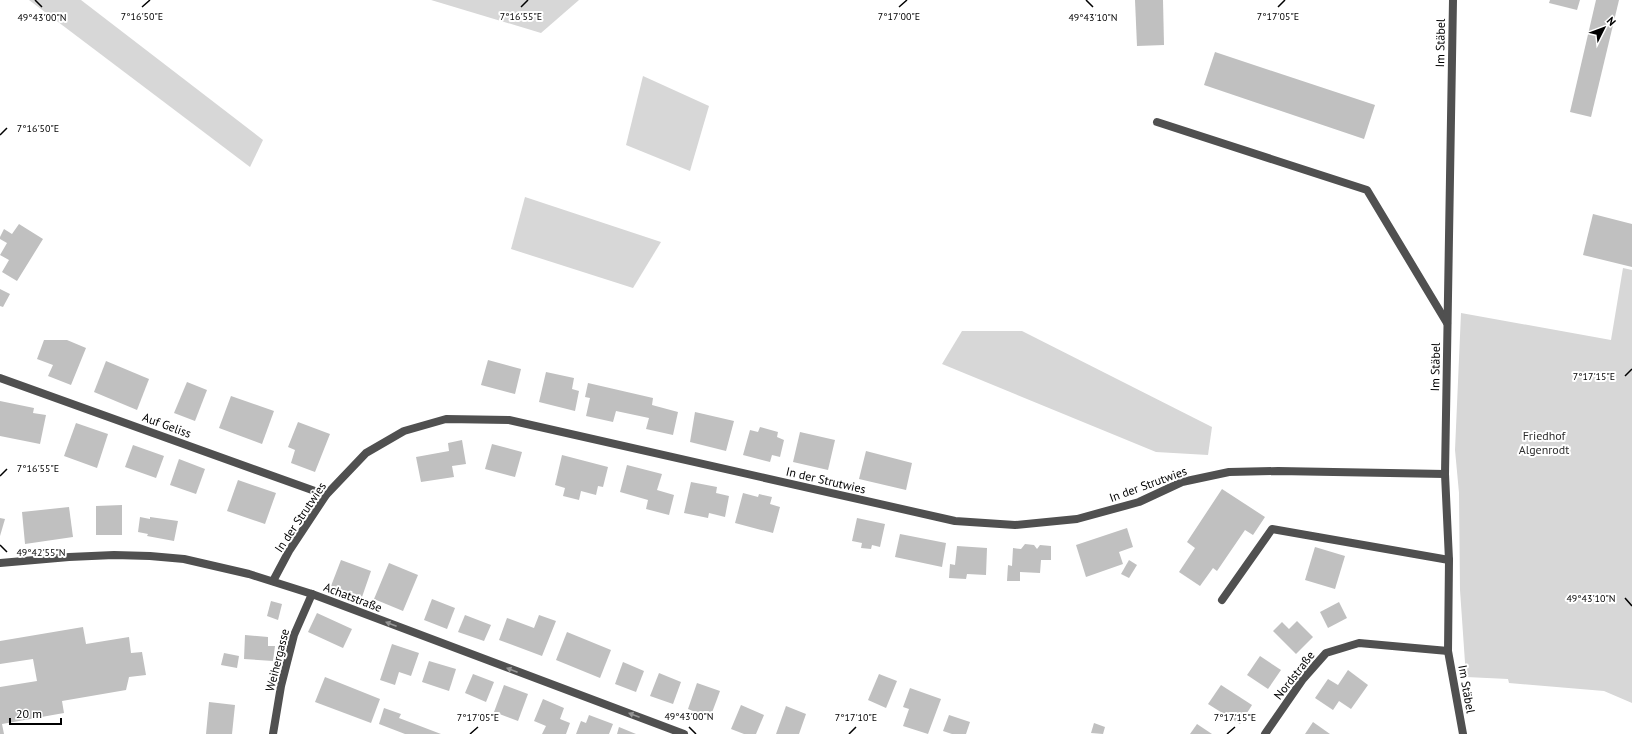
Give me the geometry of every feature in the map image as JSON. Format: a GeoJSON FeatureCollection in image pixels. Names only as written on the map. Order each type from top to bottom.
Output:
{"type":"FeatureCollection","features":[{"type":"Feature","properties":{"kind":"street","name":"Im Stäbel"},"geometry":{"type":"LineString","coordinates":[[1453,0],[1445,474],[1449,560],[1448,651],[1463,734]]}},
{"type":"Feature","properties":{"kind":"street"},"geometry":{"type":"LineString","coordinates":[[1157,122],[1367,190],[1447,323]]}},
{"type":"Feature","properties":{"kind":"street","name":"Auf Geliss"},"geometry":{"type":"LineString","coordinates":[[0,378],[326,495]]}},
{"type":"Feature","properties":{"kind":"street","name":"In der Strutwies"},"geometry":{"type":"LineString","coordinates":[[273,581],[289,551],[326,495],[366,453],[404,431],[446,419],[509,420],[955,521],[1015,525],[1077,519],[1139,502],[1182,482],[1229,472],[1278,471],[1445,474]]}},
{"type":"Feature","properties":{"kind":"street"},"geometry":{"type":"LineString","coordinates":[[1222,600],[1272,529],[1449,560]]}},
{"type":"Feature","properties":{"kind":"street","name":"Achatstraße"},"geometry":{"type":"LineString","coordinates":[[0,563],[69,556],[150,556],[184,559],[208,564],[273,581],[312,594],[684,734]]}},
{"type":"Feature","properties":{"kind":"street","name":"Weihergasse"},"geometry":{"type":"LineString","coordinates":[[272,734],[281,686],[294,635],[312,594]]}},
{"type":"Feature","properties":{"kind":"street","name":"Nordstraße"},"geometry":{"type":"LineString","coordinates":[[1265,734],[1302,679],[1326,653],[1359,643],[1448,651]]}},
{"type":"Feature","properties":{"kind":"green space"},"geometry":{"type":"Polygon","coordinates":[[[29,0],[81,0],[263,140],[250,167],[29,0]]]}},
{"type":"Feature","properties":{"kind":"green space"},"geometry":{"type":"Polygon","coordinates":[[[431,0],[579,0],[541,33],[431,0]]]}},
{"type":"Feature","properties":{"kind":"green space"},"geometry":{"type":"Polygon","coordinates":[[[643,76],[709,106],[690,171],[626,145],[643,76]]]}},
{"type":"Feature","properties":{"kind":"green space"},"geometry":{"type":"Polygon","coordinates":[[[525,197],[661,242],[633,288],[511,249],[525,197]]]}},
{"type":"Feature","properties":{"kind":"green space","name":"Friedhof Algenrodt"},"geometry":{"type":"Polygon","coordinates":[[[1623,268],[1632,270],[1632,703],[1604,691],[1509,683],[1508,679],[1466,677],[1460,590],[1459,493],[1455,450],[1461,313],[1611,340],[1623,268]]]}},
{"type":"Feature","properties":{"kind":"green space"},"geometry":{"type":"Polygon","coordinates":[[[962,331],[1022,331],[1212,427],[1208,455],[1156,452],[942,364],[962,331]]]}},
{"type":"Feature","properties":{"kind":"building"},"geometry":{"type":"Polygon","coordinates":[[[1135,0],[1163,0],[1164,45],[1137,46],[1135,0]]]}},
{"type":"Feature","properties":{"kind":"building"},"geometry":{"type":"Polygon","coordinates":[[[1550,0],[1580,0],[1577,10],[1549,3],[1550,0]]]}},
{"type":"Feature","properties":{"kind":"building"},"geometry":{"type":"Polygon","coordinates":[[[1596,0],[1619,0],[1591,117],[1570,112],[1596,0]]]}},
{"type":"Feature","properties":{"kind":"building"},"geometry":{"type":"Polygon","coordinates":[[[1215,52],[1375,105],[1364,139],[1204,85],[1215,52]]]}},
{"type":"Feature","properties":{"kind":"building"},"geometry":{"type":"Polygon","coordinates":[[[1593,214],[1632,224],[1632,267],[1583,255],[1593,214]]]}},
{"type":"Feature","properties":{"kind":"building"},"geometry":{"type":"Polygon","coordinates":[[[19,224],[43,239],[17,281],[2,272],[9,260],[0,255],[7,243],[0,239],[0,237],[4,229],[12,234],[19,224]]]}},
{"type":"Feature","properties":{"kind":"building"},"geometry":{"type":"Polygon","coordinates":[[[0,289],[10,294],[3,307],[0,306],[0,289]]]}},
{"type":"Feature","properties":{"kind":"building"},"geometry":{"type":"Polygon","coordinates":[[[44,340],[67,340],[86,348],[71,385],[48,376],[53,365],[37,359],[44,340]]]}},
{"type":"Feature","properties":{"kind":"building"},"geometry":{"type":"Polygon","coordinates":[[[488,360],[521,369],[515,394],[481,385],[488,360]]]}},
{"type":"Feature","properties":{"kind":"building"},"geometry":{"type":"Polygon","coordinates":[[[106,361],[149,379],[137,410],[94,392],[106,361]]]}},
{"type":"Feature","properties":{"kind":"building"},"geometry":{"type":"Polygon","coordinates":[[[546,372],[574,378],[572,389],[579,391],[575,411],[539,402],[546,372]]]}},
{"type":"Feature","properties":{"kind":"building"},"geometry":{"type":"Polygon","coordinates":[[[187,382],[207,390],[195,421],[174,413],[187,382]]]}},
{"type":"Feature","properties":{"kind":"building"},"geometry":{"type":"Polygon","coordinates":[[[588,383],[653,398],[652,405],[678,412],[673,435],[646,429],[649,418],[616,411],[613,422],[586,416],[590,398],[585,397],[588,383]]]}},
{"type":"Feature","properties":{"kind":"building"},"geometry":{"type":"Polygon","coordinates":[[[231,396],[274,411],[262,444],[219,428],[231,396]]]}},
{"type":"Feature","properties":{"kind":"building"},"geometry":{"type":"Polygon","coordinates":[[[0,401],[34,408],[33,413],[46,415],[40,444],[0,436],[0,401]]]}},
{"type":"Feature","properties":{"kind":"building"},"geometry":{"type":"Polygon","coordinates":[[[695,412],[734,421],[726,451],[690,442],[695,412]]]}},
{"type":"Feature","properties":{"kind":"building"},"geometry":{"type":"Polygon","coordinates":[[[298,422],[330,434],[315,472],[291,463],[295,450],[288,447],[298,422]]]}},
{"type":"Feature","properties":{"kind":"building"},"geometry":{"type":"Polygon","coordinates":[[[76,423],[108,434],[97,468],[64,456],[76,423]]]}},
{"type":"Feature","properties":{"kind":"building"},"geometry":{"type":"Polygon","coordinates":[[[760,427],[778,432],[777,437],[784,440],[780,457],[772,455],[770,462],[743,455],[750,430],[758,432],[760,427]]]}},
{"type":"Feature","properties":{"kind":"building"},"geometry":{"type":"Polygon","coordinates":[[[800,432],[835,440],[828,470],[793,462],[800,432]]]}},
{"type":"Feature","properties":{"kind":"building"},"geometry":{"type":"Polygon","coordinates":[[[462,440],[466,464],[452,466],[454,477],[421,482],[416,457],[449,451],[448,443],[462,440]]]}},
{"type":"Feature","properties":{"kind":"building"},"geometry":{"type":"Polygon","coordinates":[[[492,444],[522,452],[515,477],[485,469],[492,444]]]}},
{"type":"Feature","properties":{"kind":"building"},"geometry":{"type":"Polygon","coordinates":[[[133,445],[164,456],[156,478],[125,467],[133,445]]]}},
{"type":"Feature","properties":{"kind":"building"},"geometry":{"type":"Polygon","coordinates":[[[866,451],[912,463],[906,490],[859,479],[866,451]]]}},
{"type":"Feature","properties":{"kind":"building"},"geometry":{"type":"Polygon","coordinates":[[[562,455],[608,467],[603,487],[598,486],[596,495],[581,491],[579,500],[563,496],[565,488],[555,485],[562,455]]]}},
{"type":"Feature","properties":{"kind":"building"},"geometry":{"type":"Polygon","coordinates":[[[179,459],[205,469],[196,494],[170,485],[179,459]]]}},
{"type":"Feature","properties":{"kind":"building"},"geometry":{"type":"Polygon","coordinates":[[[627,465],[662,474],[657,490],[674,495],[669,515],[646,509],[648,500],[620,492],[627,465]]]}},
{"type":"Feature","properties":{"kind":"building"},"geometry":{"type":"Polygon","coordinates":[[[238,480],[276,493],[265,524],[227,511],[238,480]]]}},
{"type":"Feature","properties":{"kind":"building"},"geometry":{"type":"Polygon","coordinates":[[[691,482],[717,487],[716,493],[729,496],[725,517],[709,513],[708,518],[684,513],[691,482]]]}},
{"type":"Feature","properties":{"kind":"building"},"geometry":{"type":"Polygon","coordinates":[[[1222,489],[1265,517],[1253,535],[1245,530],[1217,571],[1213,568],[1200,586],[1179,572],[1195,548],[1187,542],[1222,489]]]}},
{"type":"Feature","properties":{"kind":"building"},"geometry":{"type":"Polygon","coordinates":[[[743,493],[758,497],[759,494],[772,497],[770,504],[780,507],[773,533],[735,523],[743,493]]]}},
{"type":"Feature","properties":{"kind":"building"},"geometry":{"type":"Polygon","coordinates":[[[122,505],[122,535],[96,535],[96,506],[122,505]]]}},
{"type":"Feature","properties":{"kind":"building"},"geometry":{"type":"Polygon","coordinates":[[[69,507],[73,537],[25,544],[22,512],[69,507]]]}},
{"type":"Feature","properties":{"kind":"building"},"geometry":{"type":"Polygon","coordinates":[[[140,517],[178,521],[174,541],[147,536],[148,534],[138,532],[140,517]]]}},
{"type":"Feature","properties":{"kind":"building"},"geometry":{"type":"Polygon","coordinates":[[[0,518],[5,519],[0,536],[0,518]]]}},
{"type":"Feature","properties":{"kind":"building"},"geometry":{"type":"Polygon","coordinates":[[[857,518],[885,524],[880,547],[872,545],[871,549],[861,548],[862,543],[852,541],[857,518]]]}},
{"type":"Feature","properties":{"kind":"building"},"geometry":{"type":"Polygon","coordinates":[[[1127,528],[1133,547],[1119,552],[1123,564],[1086,577],[1076,545],[1127,528]]]}},
{"type":"Feature","properties":{"kind":"building"},"geometry":{"type":"Polygon","coordinates":[[[900,534],[946,543],[942,567],[895,557],[900,534]]]}},
{"type":"Feature","properties":{"kind":"building"},"geometry":{"type":"Polygon","coordinates":[[[1025,544],[1034,545],[1037,549],[1040,545],[1051,546],[1051,560],[1041,560],[1040,573],[1020,572],[1020,581],[1007,581],[1008,565],[1012,566],[1013,548],[1021,549],[1025,544]]]}},
{"type":"Feature","properties":{"kind":"building"},"geometry":{"type":"Polygon","coordinates":[[[957,546],[987,548],[986,575],[967,574],[966,579],[949,578],[950,564],[955,565],[957,546]]]}},
{"type":"Feature","properties":{"kind":"building"},"geometry":{"type":"Polygon","coordinates":[[[1315,547],[1345,556],[1335,589],[1305,580],[1315,547]]]}},
{"type":"Feature","properties":{"kind":"building"},"geometry":{"type":"Polygon","coordinates":[[[341,560],[371,571],[362,597],[331,586],[341,560]]]}},
{"type":"Feature","properties":{"kind":"building"},"geometry":{"type":"Polygon","coordinates":[[[1129,560],[1137,565],[1129,578],[1121,574],[1129,560]]]}},
{"type":"Feature","properties":{"kind":"building"},"geometry":{"type":"Polygon","coordinates":[[[389,563],[418,575],[403,611],[374,599],[389,563]]]}},
{"type":"Feature","properties":{"kind":"building"},"geometry":{"type":"Polygon","coordinates":[[[432,599],[455,608],[447,629],[424,620],[432,599]]]}},
{"type":"Feature","properties":{"kind":"building"},"geometry":{"type":"Polygon","coordinates":[[[271,601],[282,604],[278,620],[267,616],[271,601]]]}},
{"type":"Feature","properties":{"kind":"building"},"geometry":{"type":"Polygon","coordinates":[[[1339,602],[1347,618],[1328,628],[1320,612],[1339,602]]]}},
{"type":"Feature","properties":{"kind":"building"},"geometry":{"type":"Polygon","coordinates":[[[317,613],[352,629],[343,648],[308,632],[317,613]]]}},
{"type":"Feature","properties":{"kind":"building"},"geometry":{"type":"Polygon","coordinates":[[[465,615],[491,625],[484,641],[458,632],[465,615]]]}},
{"type":"Feature","properties":{"kind":"building"},"geometry":{"type":"Polygon","coordinates":[[[539,615],[556,621],[542,656],[499,640],[507,618],[534,628],[539,615]]]}},
{"type":"Feature","properties":{"kind":"building"},"geometry":{"type":"Polygon","coordinates":[[[1297,621],[1313,637],[1296,654],[1273,631],[1282,622],[1289,629],[1297,621]]]}},
{"type":"Feature","properties":{"kind":"building"},"geometry":{"type":"Polygon","coordinates":[[[83,627],[86,644],[129,637],[131,653],[142,652],[146,675],[129,677],[126,690],[62,701],[64,713],[2,724],[4,734],[0,734],[0,687],[37,681],[33,659],[0,664],[0,641],[83,627]]]}},
{"type":"Feature","properties":{"kind":"building"},"geometry":{"type":"Polygon","coordinates":[[[567,632],[611,650],[600,678],[556,660],[567,632]]]}},
{"type":"Feature","properties":{"kind":"building"},"geometry":{"type":"Polygon","coordinates":[[[245,635],[268,637],[268,646],[275,646],[273,661],[244,659],[245,635]]]}},
{"type":"Feature","properties":{"kind":"building"},"geometry":{"type":"Polygon","coordinates":[[[392,644],[419,653],[411,676],[399,672],[395,685],[380,680],[392,644]]]}},
{"type":"Feature","properties":{"kind":"building"},"geometry":{"type":"Polygon","coordinates":[[[224,653],[239,656],[237,668],[221,665],[224,653]]]}},
{"type":"Feature","properties":{"kind":"building"},"geometry":{"type":"Polygon","coordinates":[[[1260,656],[1281,670],[1268,689],[1247,675],[1260,656]]]}},
{"type":"Feature","properties":{"kind":"building"},"geometry":{"type":"Polygon","coordinates":[[[429,661],[456,669],[449,691],[422,682],[429,661]]]}},
{"type":"Feature","properties":{"kind":"building"},"geometry":{"type":"Polygon","coordinates":[[[623,662],[644,671],[636,692],[615,684],[623,662]]]}},
{"type":"Feature","properties":{"kind":"building"},"geometry":{"type":"Polygon","coordinates":[[[1348,670],[1368,685],[1351,709],[1339,701],[1333,710],[1315,698],[1328,679],[1338,685],[1348,670]]]}},
{"type":"Feature","properties":{"kind":"building"},"geometry":{"type":"Polygon","coordinates":[[[659,673],[681,682],[673,704],[650,696],[659,673]]]}},
{"type":"Feature","properties":{"kind":"building"},"geometry":{"type":"Polygon","coordinates":[[[473,674],[494,682],[486,702],[465,693],[473,674]]]}},
{"type":"Feature","properties":{"kind":"building"},"geometry":{"type":"Polygon","coordinates":[[[879,674],[897,681],[886,708],[868,700],[879,674]]]}},
{"type":"Feature","properties":{"kind":"building"},"geometry":{"type":"Polygon","coordinates":[[[325,677],[380,699],[371,723],[315,702],[325,677]]]}},
{"type":"Feature","properties":{"kind":"building"},"geometry":{"type":"Polygon","coordinates":[[[697,683],[720,691],[710,718],[688,709],[697,683]]]}},
{"type":"Feature","properties":{"kind":"building"},"geometry":{"type":"Polygon","coordinates":[[[504,685],[528,694],[518,721],[494,712],[504,685]]]}},
{"type":"Feature","properties":{"kind":"building"},"geometry":{"type":"Polygon","coordinates":[[[1221,685],[1252,705],[1240,724],[1208,704],[1221,685]]]}},
{"type":"Feature","properties":{"kind":"building"},"geometry":{"type":"Polygon","coordinates":[[[910,688],[941,699],[928,734],[903,726],[909,709],[903,707],[910,688]]]}},
{"type":"Feature","properties":{"kind":"building"},"geometry":{"type":"Polygon","coordinates":[[[543,699],[564,708],[560,719],[570,723],[566,734],[542,734],[546,726],[534,721],[543,699]]]}},
{"type":"Feature","properties":{"kind":"building"},"geometry":{"type":"Polygon","coordinates":[[[209,702],[235,705],[232,734],[206,734],[209,702]]]}},
{"type":"Feature","properties":{"kind":"building"},"geometry":{"type":"Polygon","coordinates":[[[741,705],[764,715],[756,734],[744,734],[731,729],[741,705]]]}},
{"type":"Feature","properties":{"kind":"building"},"geometry":{"type":"Polygon","coordinates":[[[786,706],[806,714],[799,734],[776,734],[786,706]]]}},
{"type":"Feature","properties":{"kind":"building"},"geometry":{"type":"Polygon","coordinates":[[[384,708],[401,714],[399,718],[441,734],[405,734],[379,724],[384,708]]]}},
{"type":"Feature","properties":{"kind":"building"},"geometry":{"type":"Polygon","coordinates":[[[589,715],[613,724],[609,734],[576,734],[581,721],[586,723],[589,715]]]}},
{"type":"Feature","properties":{"kind":"building"},"geometry":{"type":"Polygon","coordinates":[[[949,715],[970,722],[966,734],[952,734],[943,731],[949,715]]]}},
{"type":"Feature","properties":{"kind":"building"},"geometry":{"type":"Polygon","coordinates":[[[1313,722],[1330,734],[1305,734],[1313,722]]]}},
{"type":"Feature","properties":{"kind":"building"},"geometry":{"type":"Polygon","coordinates":[[[1094,723],[1105,727],[1103,734],[1091,733],[1094,723]]]}},
{"type":"Feature","properties":{"kind":"building"},"geometry":{"type":"Polygon","coordinates":[[[1197,724],[1212,734],[1190,734],[1197,724]]]}},
{"type":"Feature","properties":{"kind":"building"},"geometry":{"type":"Polygon","coordinates":[[[619,727],[636,734],[617,734],[619,727]]]}}]}
